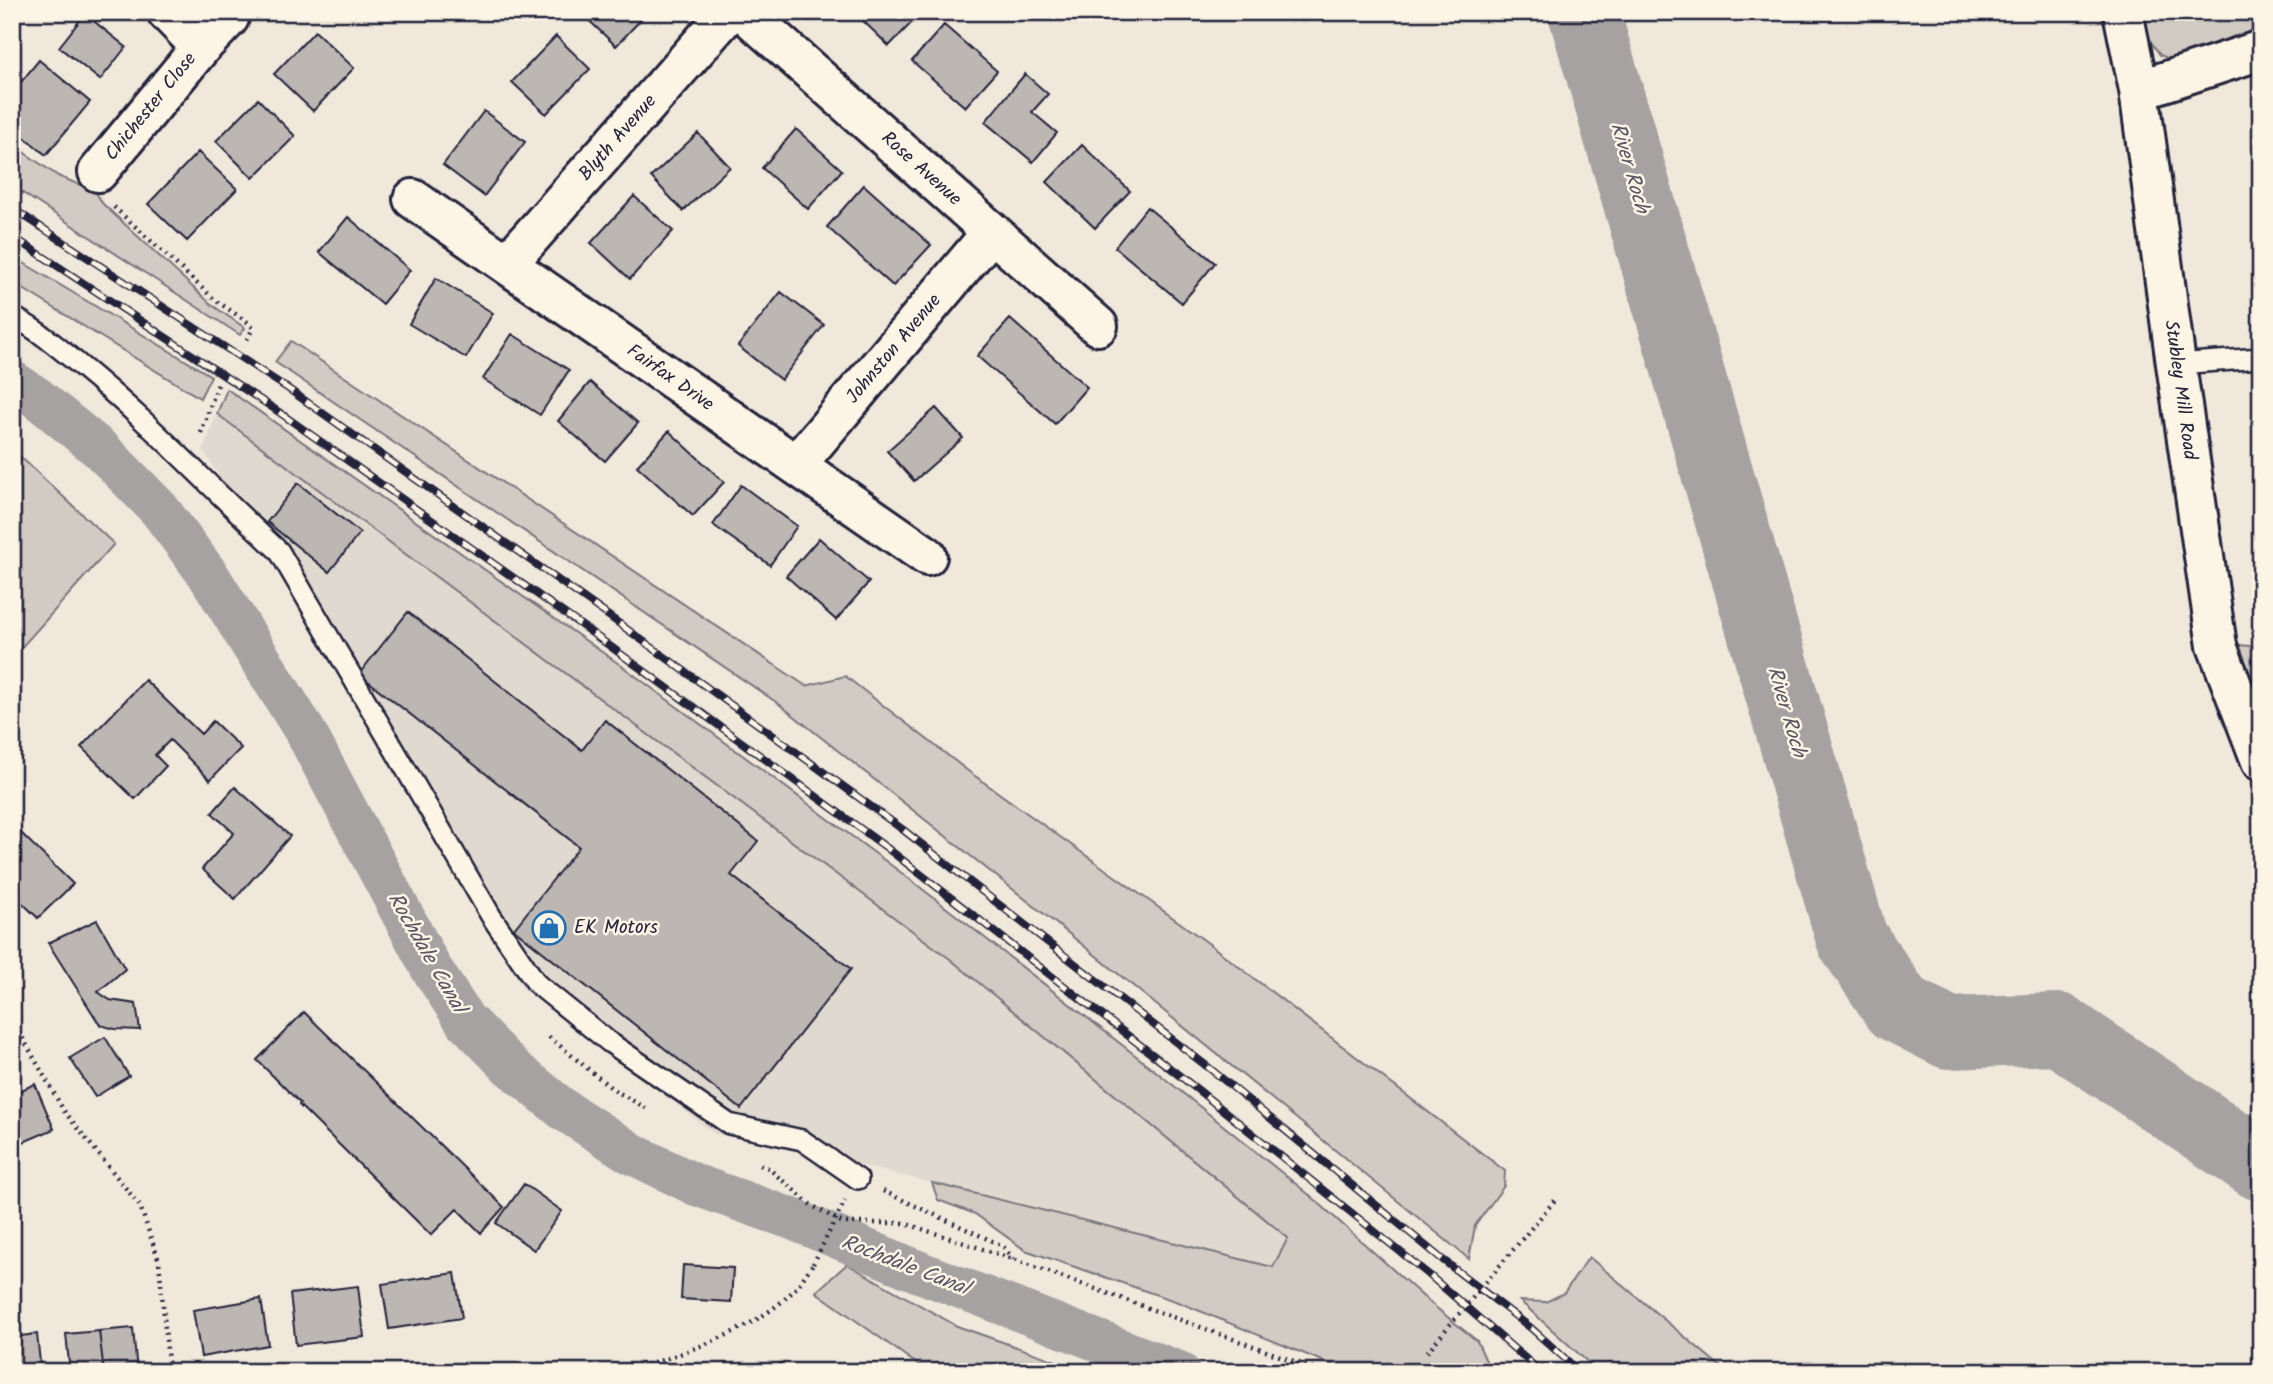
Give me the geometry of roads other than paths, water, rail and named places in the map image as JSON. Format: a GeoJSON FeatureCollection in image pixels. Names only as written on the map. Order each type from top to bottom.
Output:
{"type":"FeatureCollection","features":[{"type":"Feature","properties":{"kind":"street","name":"Chichester Close"},"geometry":{"type":"LineString","coordinates":[[98,172],[201,47],[167,12]]}},
{"type":"Feature","properties":{"kind":"street","name":"Blyth Avenue"},"geometry":{"type":"LineString","coordinates":[[507,264],[729,12]]}},
{"type":"Feature","properties":{"kind":"street","name":"Rose Avenue"},"geometry":{"type":"LineString","coordinates":[[744,12],[1098,326]]}},
{"type":"Feature","properties":{"kind":"street","name":"Stubley Mill Road"},"geometry":{"type":"LineString","coordinates":[[2123,12],[2139,90],[2217,646],[2261,761]]}},
{"type":"Feature","properties":{"kind":"street"},"geometry":{"type":"LineString","coordinates":[[201,47],[229,18]]}},
{"type":"Feature","properties":{"kind":"street"},"geometry":{"type":"LineString","coordinates":[[2139,90],[2261,50]]}},
{"type":"Feature","properties":{"kind":"street","name":"Fairfax Drive"},"geometry":{"type":"LineString","coordinates":[[413,199],[927,556]]}},
{"type":"Feature","properties":{"kind":"street","name":"Johnston Avenue"},"geometry":{"type":"LineString","coordinates":[[796,466],[992,232]]}},
{"type":"Feature","properties":{"kind":"lane"},"geometry":{"type":"LineString","coordinates":[[12,316],[35,328],[109,389],[278,551],[491,916],[537,984],[609,1042],[729,1124],[802,1140],[858,1179]]}},
{"type":"Feature","properties":{"kind":"lane"},"geometry":{"type":"LineString","coordinates":[[2176,364],[2261,359]]}},
{"type":"Feature","properties":{"kind":"waterway","name":"River Roch"},"geometry":{"type":"LineString","coordinates":[[1584,12],[1852,939],[1898,1007],[1949,1033],[2058,1029],[2261,1165]]}},
{"type":"Feature","properties":{"kind":"waterway","name":"Rochdale Canal"},"geometry":{"type":"LineString","coordinates":[[12,381],[101,450],[159,509],[209,576],[306,733],[431,968],[465,1020],[511,1067],[564,1110],[631,1153],[696,1185],[795,1220],[922,1273],[1179,1372]]}},
{"type":"Feature","properties":{"kind":"railway"},"geometry":{"type":"LineString","coordinates":[[12,208],[290,390],[606,614],[902,829],[1213,1071],[1443,1260],[1531,1328],[1580,1372]]}},
{"type":"Feature","properties":{"kind":"railway"},"geometry":{"type":"LineString","coordinates":[[12,236],[276,410],[592,633],[887,848],[1198,1090],[1428,1274],[1541,1372]]}},
{"type":"Feature","properties":{"kind":"place","name":"EK Motors"},"geometry":{"type":"Point","coordinates":[549,928]}}]}
